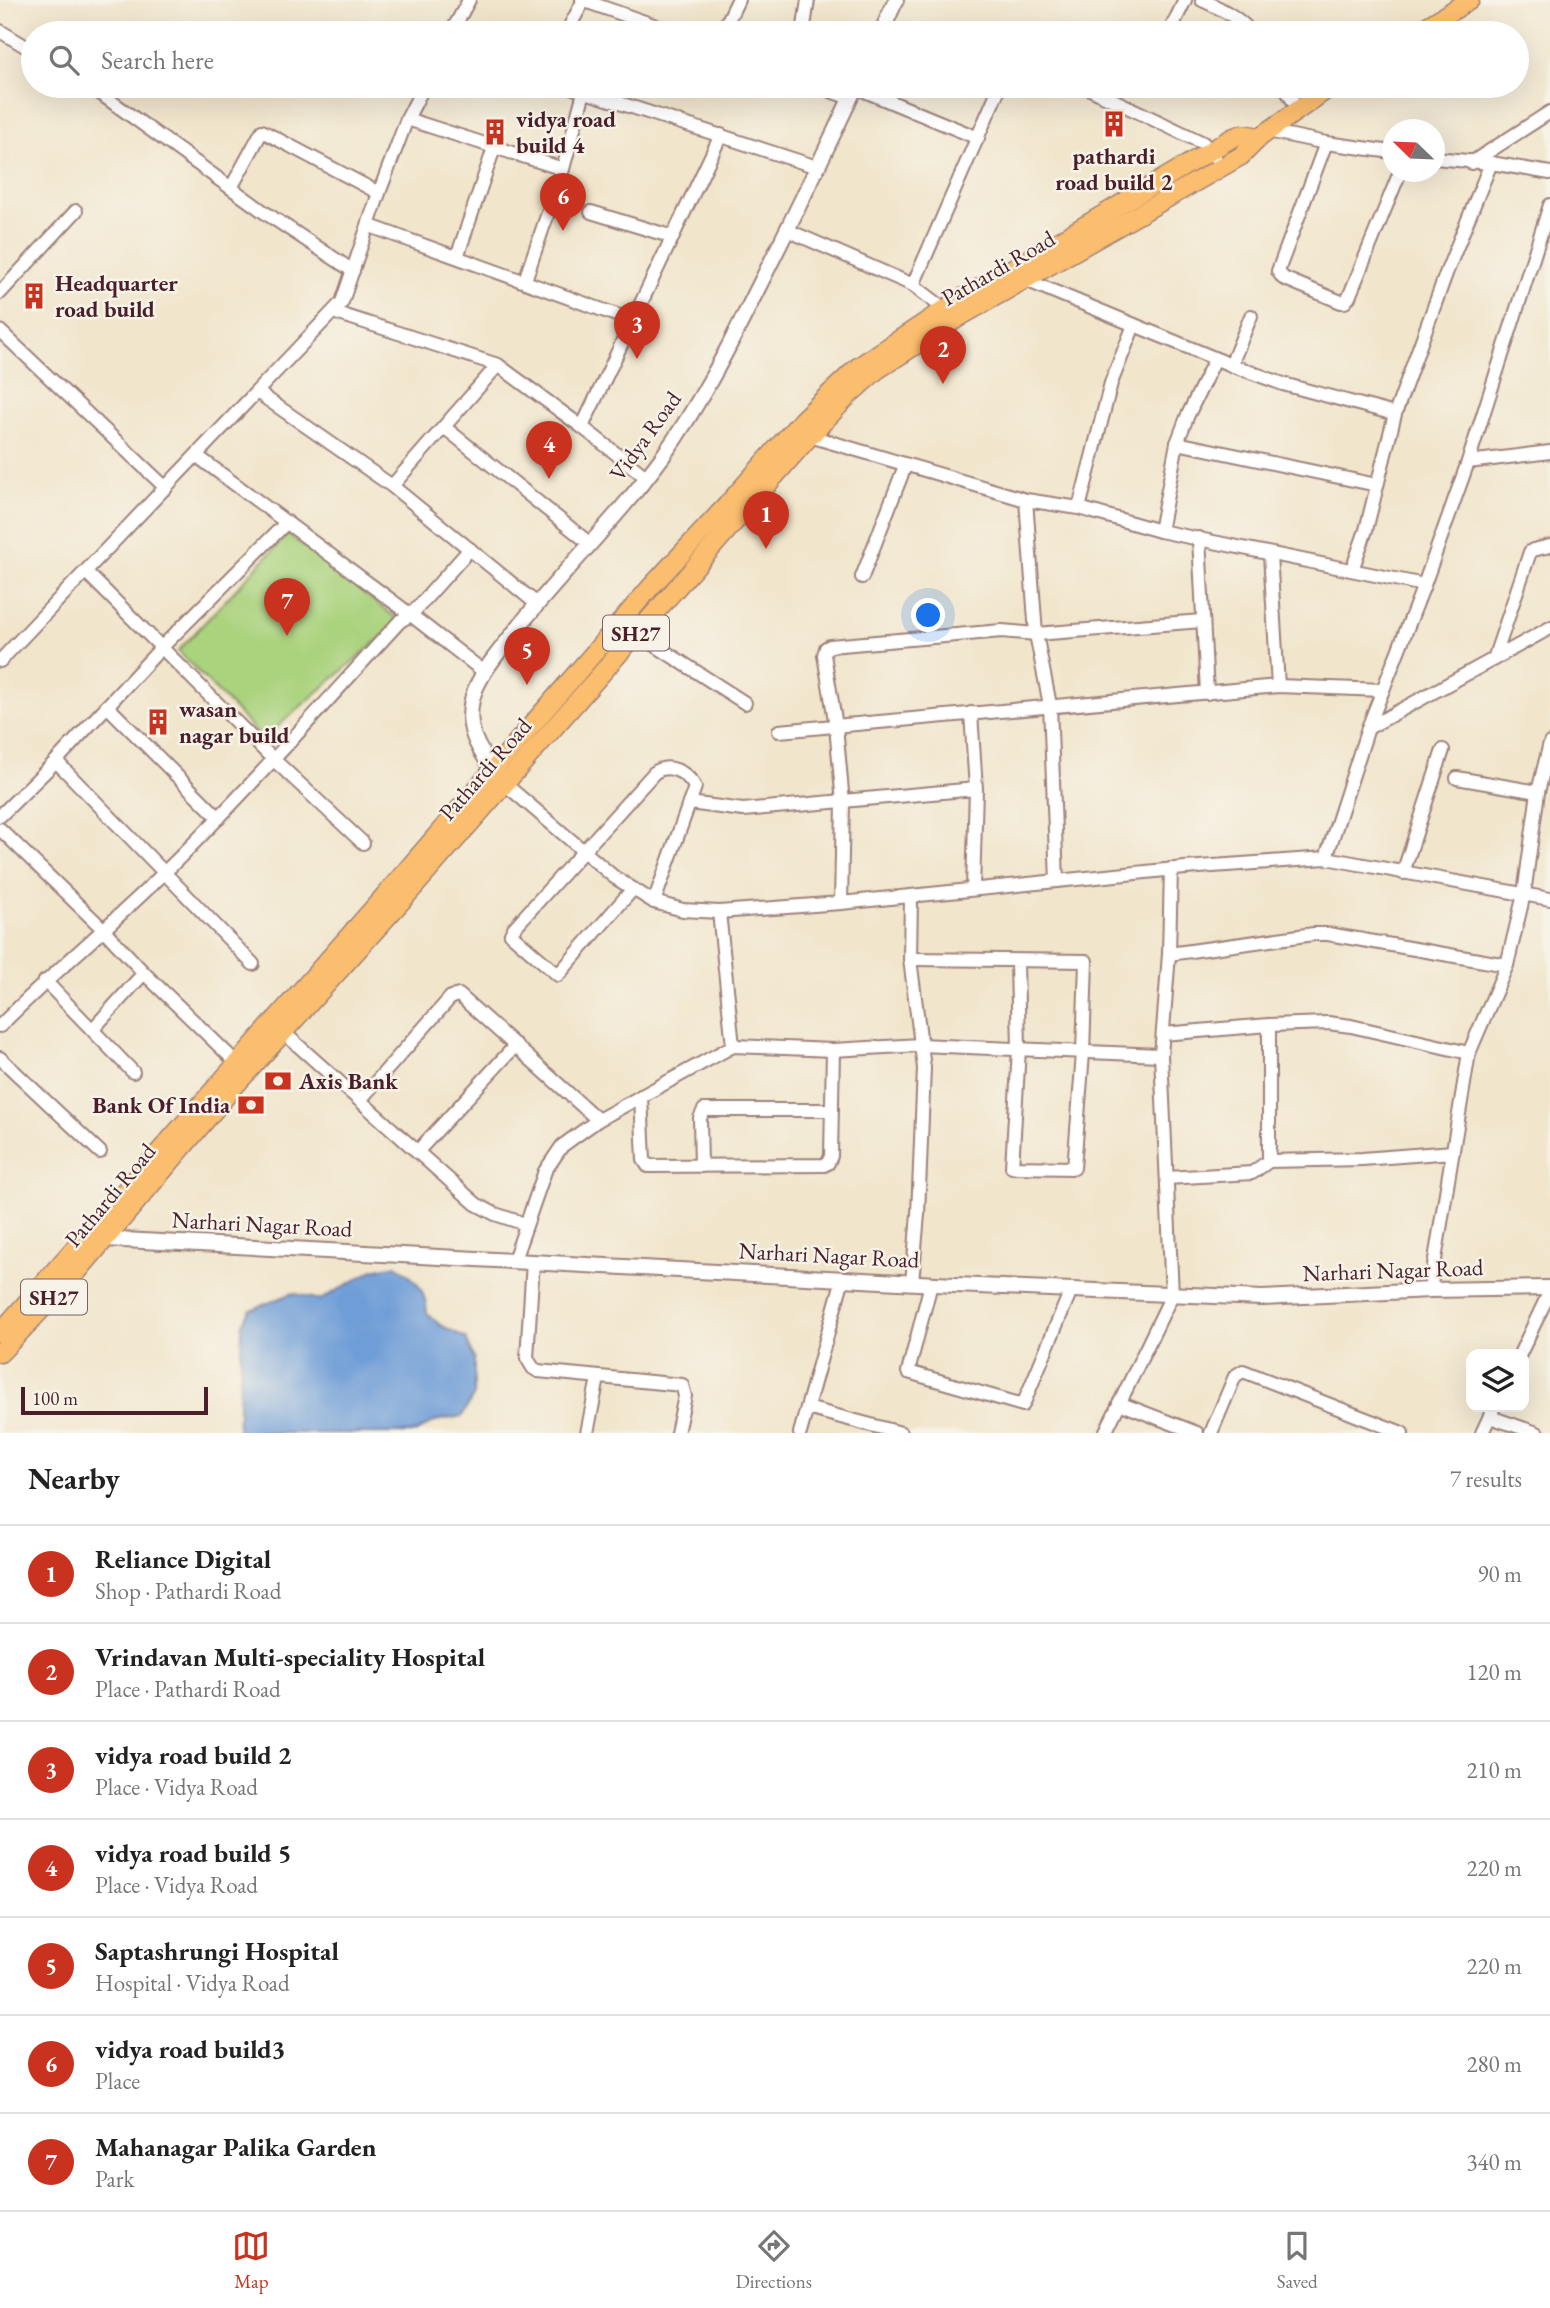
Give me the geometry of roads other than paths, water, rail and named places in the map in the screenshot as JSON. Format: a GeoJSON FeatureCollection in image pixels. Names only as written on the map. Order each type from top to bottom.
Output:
{"type":"FeatureCollection","features":[{"type":"Feature","properties":{"kind":"main road"},"geometry":{"type":"LineString","coordinates":[[1436,21],[1470,0]]}},
{"type":"Feature","properties":{"kind":"main road","name":"Pathardi Road"},"geometry":{"type":"LineString","coordinates":[[242,1068],[283,1032],[505,784],[636,633],[801,433],[877,370],[951,314],[1025,281],[1241,156],[1264,134],[1314,98]]}},
{"type":"Feature","properties":{"kind":"main road"},"geometry":{"type":"LineString","coordinates":[[951,314],[1010,269],[1211,151],[1242,134],[1264,134]]}},
{"type":"Feature","properties":{"kind":"main road"},"geometry":{"type":"LineString","coordinates":[[0,1333],[97,1235],[649,589],[727,505],[801,433]]}},
{"type":"Feature","properties":{"kind":"main road","name":"Pathardi Road"},"geometry":{"type":"LineString","coordinates":[[0,1353],[78,1271],[97,1235]]}},
{"type":"Feature","properties":{"kind":"street"},"geometry":{"type":"LineString","coordinates":[[458,21],[470,0]]}},
{"type":"Feature","properties":{"kind":"street"},"geometry":{"type":"LineString","coordinates":[[572,21],[583,0],[643,21]]}},
{"type":"Feature","properties":{"kind":"street"},"geometry":{"type":"LineString","coordinates":[[728,21],[738,0]]}},
{"type":"Feature","properties":{"kind":"street"},"geometry":{"type":"LineString","coordinates":[[805,21],[808,0]]}},
{"type":"Feature","properties":{"kind":"street"},"geometry":{"type":"LineString","coordinates":[[886,21],[896,0]]}},
{"type":"Feature","properties":{"kind":"street"},"geometry":{"type":"LineString","coordinates":[[1175,21],[1185,0]]}},
{"type":"Feature","properties":{"kind":"street"},"geometry":{"type":"LineString","coordinates":[[1202,0],[1217,6],[1238,21]]}},
{"type":"Feature","properties":{"kind":"street"},"geometry":{"type":"LineString","coordinates":[[0,31],[21,44]]}},
{"type":"Feature","properties":{"kind":"street"},"geometry":{"type":"LineString","coordinates":[[107,98],[264,212],[354,271]]}},
{"type":"Feature","properties":{"kind":"street"},"geometry":{"type":"LineString","coordinates":[[0,661],[342,302],[379,193],[418,98]]}},
{"type":"Feature","properties":{"kind":"street"},"geometry":{"type":"LineString","coordinates":[[525,280],[563,169],[582,98]]}},
{"type":"Feature","properties":{"kind":"street"},"geometry":{"type":"LineString","coordinates":[[603,98],[817,167]]}},
{"type":"Feature","properties":{"kind":"street","name":"Vidya Road"},"geometry":{"type":"LineString","coordinates":[[505,784],[477,746],[470,723],[474,693],[484,671],[662,457],[696,405],[733,338],[850,98]]}},
{"type":"Feature","properties":{"kind":"street"},"geometry":{"type":"LineString","coordinates":[[875,98],[978,138]]}},
{"type":"Feature","properties":{"kind":"street"},"geometry":{"type":"LineString","coordinates":[[913,285],[995,98]]}},
{"type":"Feature","properties":{"kind":"street"},"geometry":{"type":"LineString","coordinates":[[1109,98],[1203,143],[1221,167]]}},
{"type":"Feature","properties":{"kind":"street"},"geometry":{"type":"LineString","coordinates":[[1291,98],[1298,109]]}},
{"type":"Feature","properties":{"kind":"street"},"geometry":{"type":"LineString","coordinates":[[1471,163],[1550,113]]}},
{"type":"Feature","properties":{"kind":"street"},"geometry":{"type":"LineString","coordinates":[[407,119],[563,169]]}},
{"type":"Feature","properties":{"kind":"street"},"geometry":{"type":"LineString","coordinates":[[231,188],[262,131],[379,193]]}},
{"type":"Feature","properties":{"kind":"street"},"geometry":{"type":"LineString","coordinates":[[1264,134],[1382,151]]}},
{"type":"Feature","properties":{"kind":"street"},"geometry":{"type":"LineString","coordinates":[[582,426],[721,135]]}},
{"type":"Feature","properties":{"kind":"street"},"geometry":{"type":"LineString","coordinates":[[1326,143],[1278,271],[1283,278],[1341,302],[1349,297],[1396,182]]}},
{"type":"Feature","properties":{"kind":"street"},"geometry":{"type":"LineString","coordinates":[[457,257],[494,148]]}},
{"type":"Feature","properties":{"kind":"street"},"geometry":{"type":"LineString","coordinates":[[1445,159],[1491,163],[1550,173]]}},
{"type":"Feature","properties":{"kind":"street"},"geometry":{"type":"LineString","coordinates":[[1352,570],[1366,530],[1395,414],[1447,271],[1491,163]]}},
{"type":"Feature","properties":{"kind":"street"},"geometry":{"type":"LineString","coordinates":[[1326,859],[1368,728],[1468,463],[1550,205]]}},
{"type":"Feature","properties":{"kind":"street"},"geometry":{"type":"LineString","coordinates":[[0,293],[76,211]]}},
{"type":"Feature","properties":{"kind":"street"},"geometry":{"type":"LineString","coordinates":[[591,212],[674,237]]}},
{"type":"Feature","properties":{"kind":"street"},"geometry":{"type":"LineString","coordinates":[[369,226],[633,321]]}},
{"type":"Feature","properties":{"kind":"street"},"geometry":{"type":"LineString","coordinates":[[787,230],[913,285],[951,314]]}},
{"type":"Feature","properties":{"kind":"street"},"geometry":{"type":"LineString","coordinates":[[1010,269],[1025,281],[1215,359],[1283,384],[1395,414]]}},
{"type":"Feature","properties":{"kind":"street"},"geometry":{"type":"LineString","coordinates":[[333,312],[498,365],[646,477]]}},
{"type":"Feature","properties":{"kind":"street"},"geometry":{"type":"LineString","coordinates":[[1231,365],[1251,316]]}},
{"type":"Feature","properties":{"kind":"street"},"geometry":{"type":"LineString","coordinates":[[1079,508],[1111,383],[1134,325]]}},
{"type":"Feature","properties":{"kind":"street"},"geometry":{"type":"LineString","coordinates":[[0,331],[166,488]]}},
{"type":"Feature","properties":{"kind":"street"},"geometry":{"type":"LineString","coordinates":[[1160,531],[1177,443],[1215,359]]}},
{"type":"Feature","properties":{"kind":"street"},"geometry":{"type":"LineString","coordinates":[[392,486],[498,365]]}},
{"type":"Feature","properties":{"kind":"street"},"geometry":{"type":"LineString","coordinates":[[257,391],[392,486],[537,604]]}},
{"type":"Feature","properties":{"kind":"street"},"geometry":{"type":"LineString","coordinates":[[444,427],[589,543]]}},
{"type":"Feature","properties":{"kind":"street"},"geometry":{"type":"LineString","coordinates":[[801,433],[1026,500],[1079,508],[1160,531],[1424,585]]}},
{"type":"Feature","properties":{"kind":"street"},"geometry":{"type":"LineString","coordinates":[[1177,443],[1377,485]]}},
{"type":"Feature","properties":{"kind":"street"},"geometry":{"type":"LineString","coordinates":[[1468,463],[1550,452]]}},
{"type":"Feature","properties":{"kind":"street"},"geometry":{"type":"LineString","coordinates":[[197,456],[484,671]]}},
{"type":"Feature","properties":{"kind":"street"},"geometry":{"type":"LineString","coordinates":[[862,577],[905,466]]}},
{"type":"Feature","properties":{"kind":"street"},"geometry":{"type":"LineString","coordinates":[[1026,500],[1036,634],[1050,705],[1057,881]]}},
{"type":"Feature","properties":{"kind":"street"},"geometry":{"type":"LineString","coordinates":[[0,816],[56,761],[161,648],[287,522]]}},
{"type":"Feature","properties":{"kind":"street"},"geometry":{"type":"LineString","coordinates":[[1199,538],[1207,693]]}},
{"type":"Feature","properties":{"kind":"street"},"geometry":{"type":"LineString","coordinates":[[1494,659],[1530,552],[1550,547]]}},
{"type":"Feature","properties":{"kind":"street"},"geometry":{"type":"LineString","coordinates":[[0,1026],[219,818],[470,549]]}},
{"type":"Feature","properties":{"kind":"street"},"geometry":{"type":"LineString","coordinates":[[1270,554],[1278,686]]}},
{"type":"Feature","properties":{"kind":"street"},"geometry":{"type":"LineString","coordinates":[[86,572],[273,759],[363,843]]}},
{"type":"Feature","properties":{"kind":"street"},"geometry":{"type":"LineString","coordinates":[[841,903],[843,803],[836,726],[824,655],[830,646],[1002,631],[1036,634],[1202,621]]}},
{"type":"Feature","properties":{"kind":"street"},"geometry":{"type":"LineString","coordinates":[[1368,728],[1550,628]]}},
{"type":"Feature","properties":{"kind":"street"},"geometry":{"type":"LineString","coordinates":[[636,633],[746,703]]}},
{"type":"Feature","properties":{"kind":"street"},"geometry":{"type":"LineString","coordinates":[[779,731],[1278,686],[1383,690]]}},
{"type":"Feature","properties":{"kind":"street"},"geometry":{"type":"LineString","coordinates":[[107,706],[219,818]]}},
{"type":"Feature","properties":{"kind":"street"},"geometry":{"type":"LineString","coordinates":[[971,713],[976,789],[974,889]]}},
{"type":"Feature","properties":{"kind":"street"},"geometry":{"type":"LineString","coordinates":[[1430,1290],[1469,1053],[1507,965],[1524,894],[1538,792],[1550,743]]}},
{"type":"Feature","properties":{"kind":"street"},"geometry":{"type":"LineString","coordinates":[[1403,873],[1443,750]]}},
{"type":"Feature","properties":{"kind":"street"},"geometry":{"type":"LineString","coordinates":[[56,761],[253,964]]}},
{"type":"Feature","properties":{"kind":"street"},"geometry":{"type":"LineString","coordinates":[[632,890],[561,974],[555,974],[511,932],[661,768],[669,767],[692,781],[695,787],[654,902]]}},
{"type":"Feature","properties":{"kind":"street"},"geometry":{"type":"LineString","coordinates":[[1457,778],[1538,792]]}},
{"type":"Feature","properties":{"kind":"street"},"geometry":{"type":"LineString","coordinates":[[505,784],[582,852],[632,890],[654,902],[683,910],[719,912],[841,903],[1171,869],[1326,859],[1550,899]]}},
{"type":"Feature","properties":{"kind":"street"},"geometry":{"type":"LineString","coordinates":[[689,803],[743,810],[976,789]]}},
{"type":"Feature","properties":{"kind":"street"},"geometry":{"type":"LineString","coordinates":[[0,829],[242,1068]]}},
{"type":"Feature","properties":{"kind":"street"},"geometry":{"type":"LineString","coordinates":[[1105,1433],[1171,1294],[1161,1055],[1169,954],[1171,869]]}},
{"type":"Feature","properties":{"kind":"street"},"geometry":{"type":"LineString","coordinates":[[911,896],[910,959],[924,1068],[918,1214],[912,1283]]}},
{"type":"Feature","properties":{"kind":"street"},"geometry":{"type":"LineString","coordinates":[[719,912],[733,1046]]}},
{"type":"Feature","properties":{"kind":"street"},"geometry":{"type":"LineString","coordinates":[[1169,954],[1328,934],[1507,965]]}},
{"type":"Feature","properties":{"kind":"street"},"geometry":{"type":"LineString","coordinates":[[910,959],[1086,961],[1083,1054],[1074,1168],[1012,1167],[1019,1049],[1017,962]]}},
{"type":"Feature","properties":{"kind":"street"},"geometry":{"type":"LineString","coordinates":[[93,1029],[144,973]]}},
{"type":"Feature","properties":{"kind":"street"},"geometry":{"type":"LineString","coordinates":[[45,981],[133,1072]]}},
{"type":"Feature","properties":{"kind":"street"},"geometry":{"type":"LineString","coordinates":[[360,1100],[455,995],[463,998],[598,1120]]}},
{"type":"Feature","properties":{"kind":"street"},"geometry":{"type":"LineString","coordinates":[[1163,1034],[1269,1025],[1340,1024],[1469,1053]]}},
{"type":"Feature","properties":{"kind":"street"},"geometry":{"type":"LineString","coordinates":[[1269,1025],[1269,1161]]}},
{"type":"Feature","properties":{"kind":"street"},"geometry":{"type":"LineString","coordinates":[[283,1032],[476,1204],[495,1214],[526,1224]]}},
{"type":"Feature","properties":{"kind":"street"},"geometry":{"type":"LineString","coordinates":[[417,1152],[516,1045]]}},
{"type":"Feature","properties":{"kind":"street"},"geometry":{"type":"LineString","coordinates":[[514,1260],[542,1179],[562,1146],[598,1120],[733,1046],[834,1049],[920,1045],[1083,1054],[1161,1055]]}},
{"type":"Feature","properties":{"kind":"street"},"geometry":{"type":"LineString","coordinates":[[641,1096],[645,1164],[652,1167],[824,1165],[831,1156],[834,1049]]}},
{"type":"Feature","properties":{"kind":"street"},"geometry":{"type":"LineString","coordinates":[[0,1058],[100,1152]]}},
{"type":"Feature","properties":{"kind":"street"},"geometry":{"type":"LineString","coordinates":[[701,1166],[700,1118],[704,1110],[832,1110]]}},
{"type":"Feature","properties":{"kind":"street"},"geometry":{"type":"LineString","coordinates":[[1167,1178],[1252,1173],[1269,1161],[1362,1159],[1453,1152]]}},
{"type":"Feature","properties":{"kind":"street","name":"Narhari Nagar Road"},"geometry":{"type":"LineString","coordinates":[[97,1235],[912,1283],[1262,1298],[1430,1290],[1550,1289]]}},
{"type":"Feature","properties":{"kind":"street"},"geometry":{"type":"LineString","coordinates":[[533,1261],[527,1358],[529,1364],[538,1371],[681,1385],[685,1396],[677,1433]]}},
{"type":"Feature","properties":{"kind":"street"},"geometry":{"type":"LineString","coordinates":[[800,1433],[844,1278]]}},
{"type":"Feature","properties":{"kind":"street"},"geometry":{"type":"LineString","coordinates":[[931,1284],[908,1372],[1023,1405],[1071,1290]]}},
{"type":"Feature","properties":{"kind":"street"},"geometry":{"type":"LineString","coordinates":[[1522,1349],[1550,1289]]}},
{"type":"Feature","properties":{"kind":"street"},"geometry":{"type":"LineString","coordinates":[[1537,1318],[1550,1323]]}},
{"type":"Feature","properties":{"kind":"street"},"geometry":{"type":"LineString","coordinates":[[1211,1433],[1235,1376],[1243,1371],[1402,1433]]}},
{"type":"Feature","properties":{"kind":"street"},"geometry":{"type":"LineString","coordinates":[[587,1433],[598,1378]]}},
{"type":"Feature","properties":{"kind":"street"},"geometry":{"type":"LineString","coordinates":[[1119,1403],[1197,1433]]}},
{"type":"Feature","properties":{"kind":"street"},"geometry":{"type":"LineString","coordinates":[[807,1408],[901,1433]]}},
{"type":"Feature","properties":{"kind":"street"},"geometry":{"type":"LineString","coordinates":[[1482,1433],[1492,1412],[1538,1433]]}},
{"type":"Feature","properties":{"kind":"water"},"geometry":{"type":"Polygon","coordinates":[[[396,1265],[418,1285],[427,1313],[440,1325],[466,1338],[474,1360],[474,1395],[462,1416],[435,1421],[415,1433],[238,1433],[242,1325],[250,1310],[293,1293],[320,1300],[373,1270],[396,1265]]]}},
{"type":"Feature","properties":{"kind":"place","name":"pathardi road build 2"},"geometry":{"type":"Point","coordinates":[1114,124]}},
{"type":"Feature","properties":{"kind":"place","name":"vidya road build 4"},"geometry":{"type":"Point","coordinates":[495,132]}},
{"type":"Feature","properties":{"kind":"place","name":"vidya road build3"},"geometry":{"type":"Point","coordinates":[563,231]}},
{"type":"Feature","properties":{"kind":"place","name":"Headquarter road build"},"geometry":{"type":"Point","coordinates":[34,296]}},
{"type":"Feature","properties":{"kind":"place","name":"vidya road build 2"},"geometry":{"type":"Point","coordinates":[637,359]}},
{"type":"Feature","properties":{"kind":"place","name":"Vrindavan Multi-speciality Hospital"},"geometry":{"type":"Point","coordinates":[943,384]}},
{"type":"Feature","properties":{"kind":"place","name":"vidya road build 5"},"geometry":{"type":"Point","coordinates":[549,479]}},
{"type":"Feature","properties":{"kind":"place","name":"Reliance Digital"},"geometry":{"type":"Point","coordinates":[766,549]}},
{"type":"Feature","properties":{"kind":"place","name":"Mahanagar Palika Garden"},"geometry":{"type":"Point","coordinates":[287,636]}},
{"type":"Feature","properties":{"kind":"place","name":"Saptashrungi Hospital"},"geometry":{"type":"Point","coordinates":[527,685]}},
{"type":"Feature","properties":{"kind":"place","name":"wasan nagar build"},"geometry":{"type":"Point","coordinates":[158,722]}},
{"type":"Feature","properties":{"kind":"place","name":"Axis Bank"},"geometry":{"type":"Point","coordinates":[278,1081]}},
{"type":"Feature","properties":{"kind":"place","name":"Bank Of India"},"geometry":{"type":"Point","coordinates":[251,1105]}}]}
